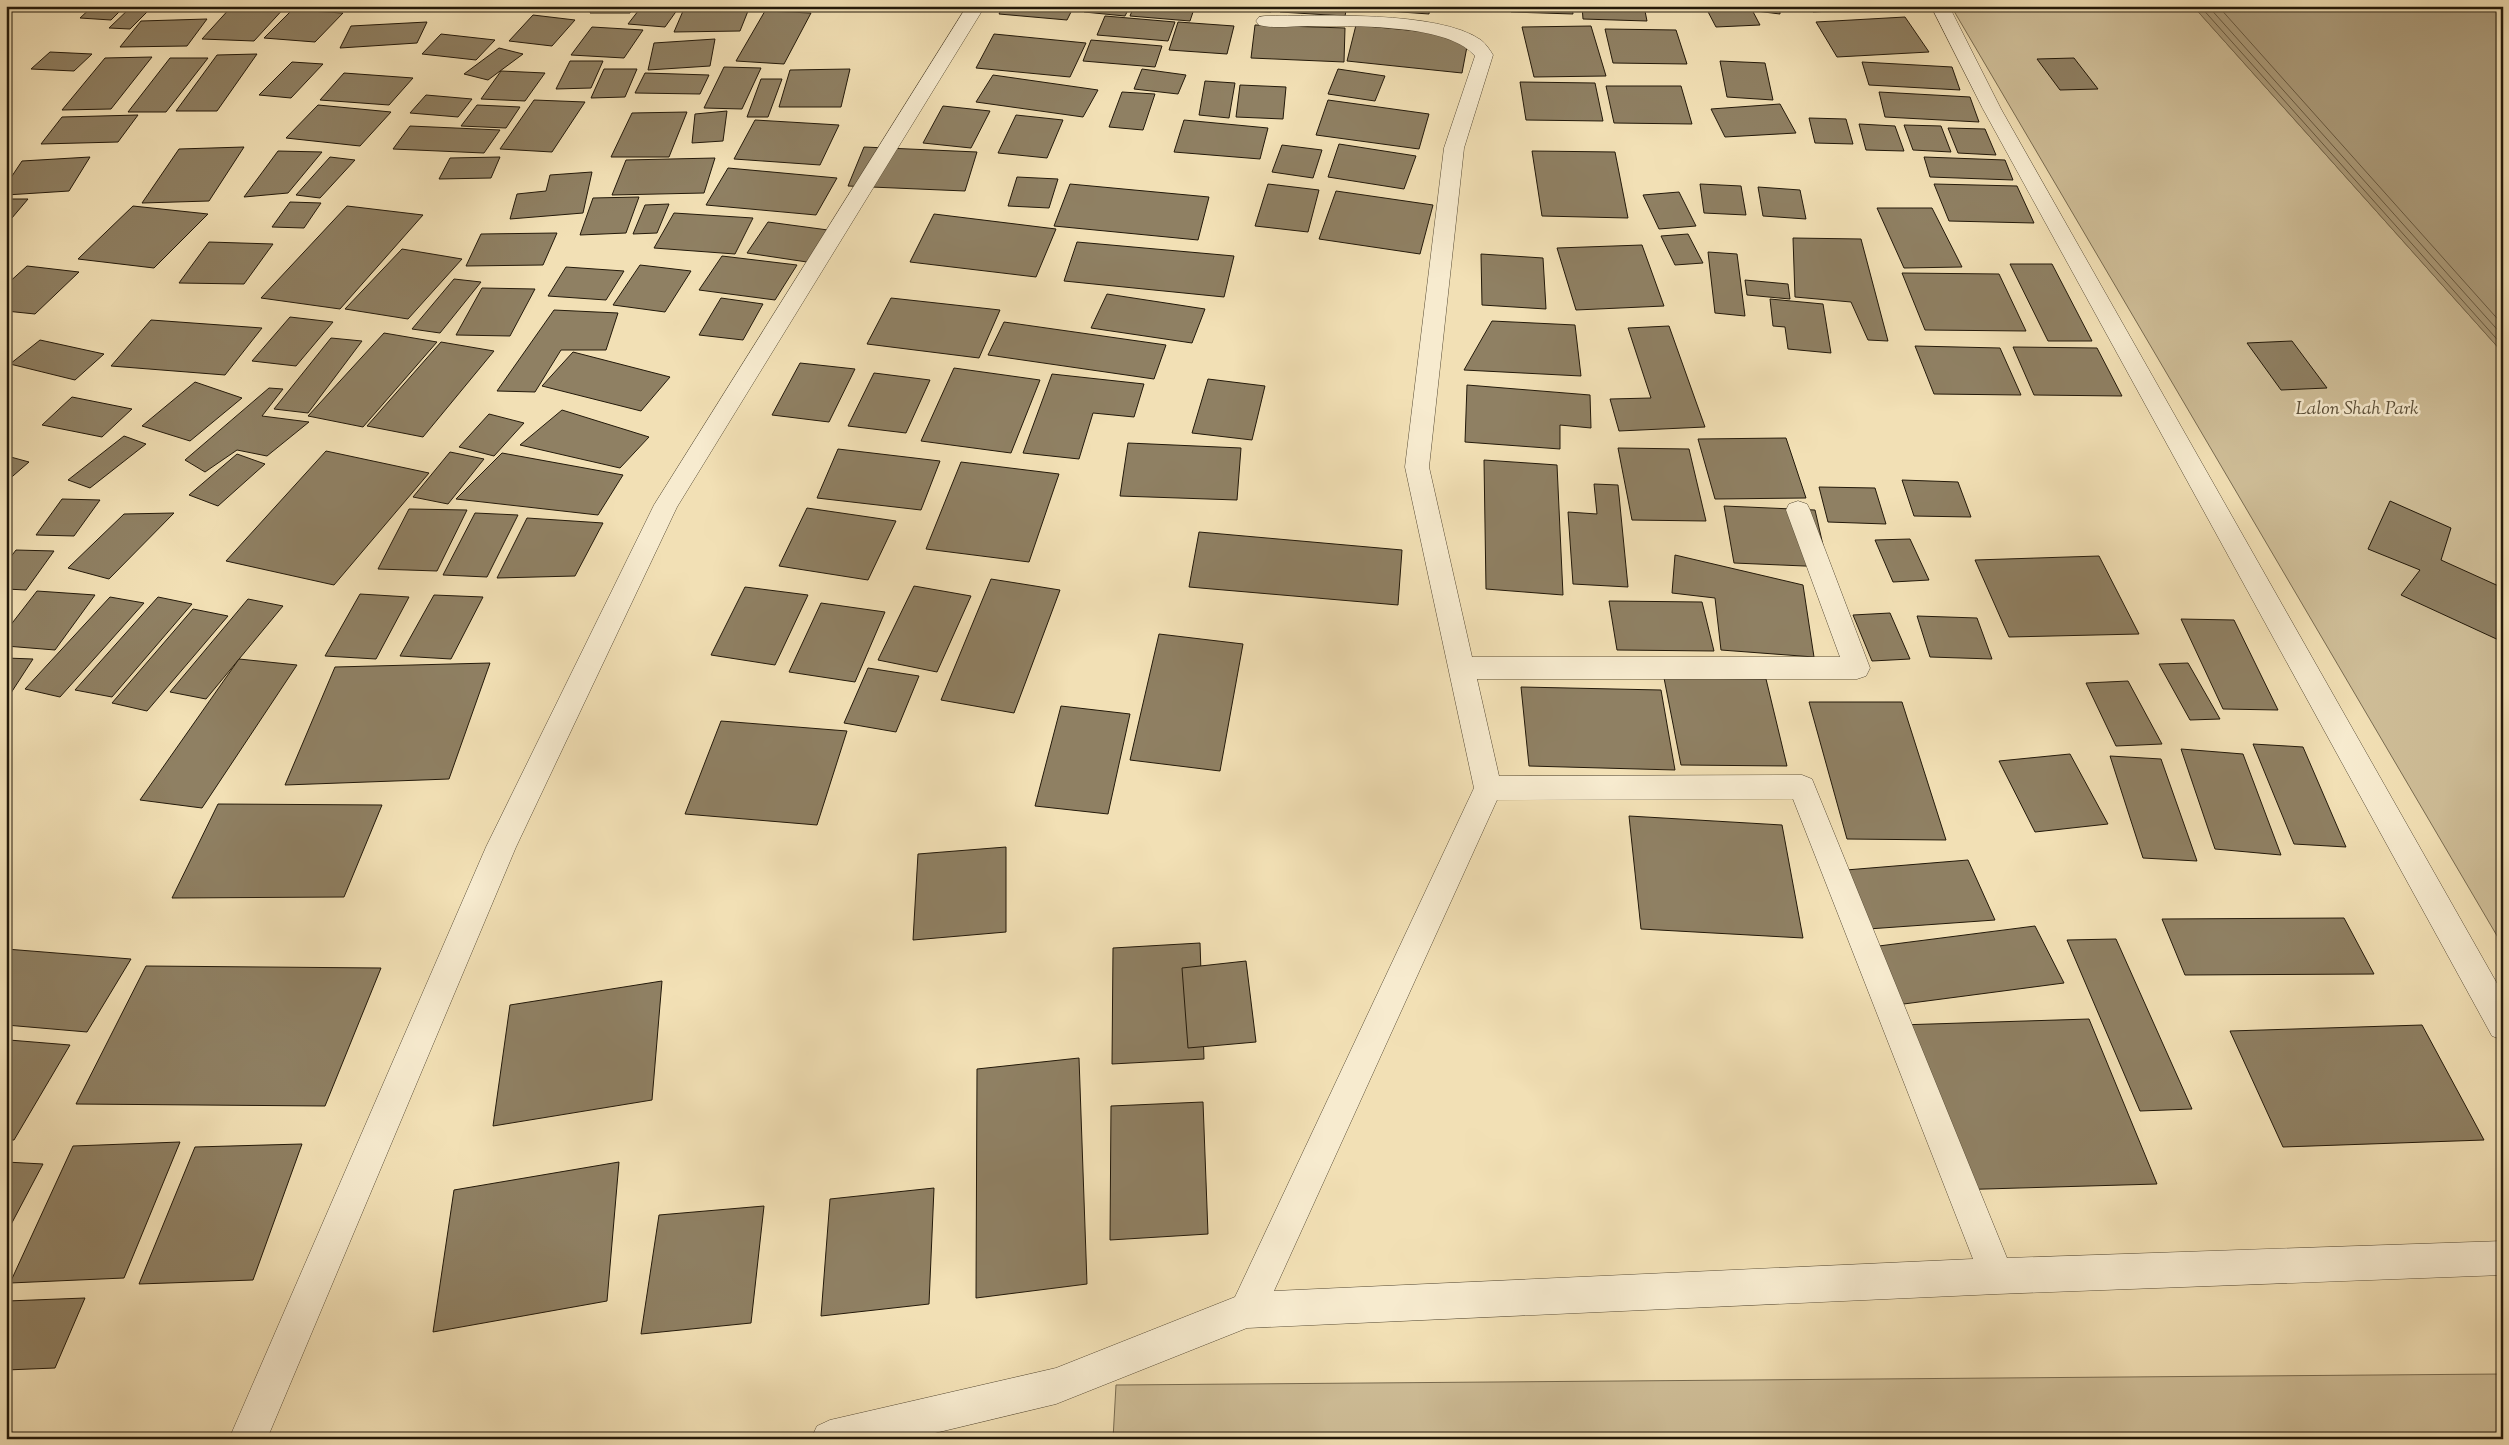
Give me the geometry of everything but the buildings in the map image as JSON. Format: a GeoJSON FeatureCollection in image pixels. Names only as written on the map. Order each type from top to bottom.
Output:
{"type":"FeatureCollection","features":[{"type":"Feature","properties":{"kind":"street"},"geometry":{"type":"LineString","coordinates":[[248,1439],[501,847],[666,505],[976,6]]}},
{"type":"Feature","properties":{"kind":"street"},"geometry":{"type":"LineString","coordinates":[[1940,6],[1992,109],[2503,1025]]}},
{"type":"Feature","properties":{"kind":"street"},"geometry":{"type":"LineString","coordinates":[[1247,1310],[1488,788],[1417,467],[1454,148],[1484,55],[1474,43],[1436,29],[1403,24],[1265,21]]}},
{"type":"Feature","properties":{"kind":"street"},"geometry":{"type":"LineString","coordinates":[[1461,668],[1858,668],[1798,510]]}},
{"type":"Feature","properties":{"kind":"street"},"geometry":{"type":"LineString","coordinates":[[1488,788],[1802,787],[1997,1276]]}},
{"type":"Feature","properties":{"kind":"street"},"geometry":{"type":"LineString","coordinates":[[830,1439],[1056,1386],[1247,1310],[1997,1276],[2503,1258]]}},
{"type":"Feature","properties":{"kind":"green space","name":"Lalon Shah Park"},"geometry":{"type":"Polygon","coordinates":[[[1951,6],[2193,6],[2503,353],[2503,946],[1951,6]]]}},
{"type":"Feature","properties":{"kind":"green space"},"geometry":{"type":"Polygon","coordinates":[[[2503,1374],[2503,1439],[1113,1439],[1116,1385],[2503,1374]]]}},
{"type":"Feature","properties":{"kind":"water"},"geometry":{"type":"Polygon","coordinates":[[[2193,6],[2503,6],[2503,353],[2193,6]]]}}]}
